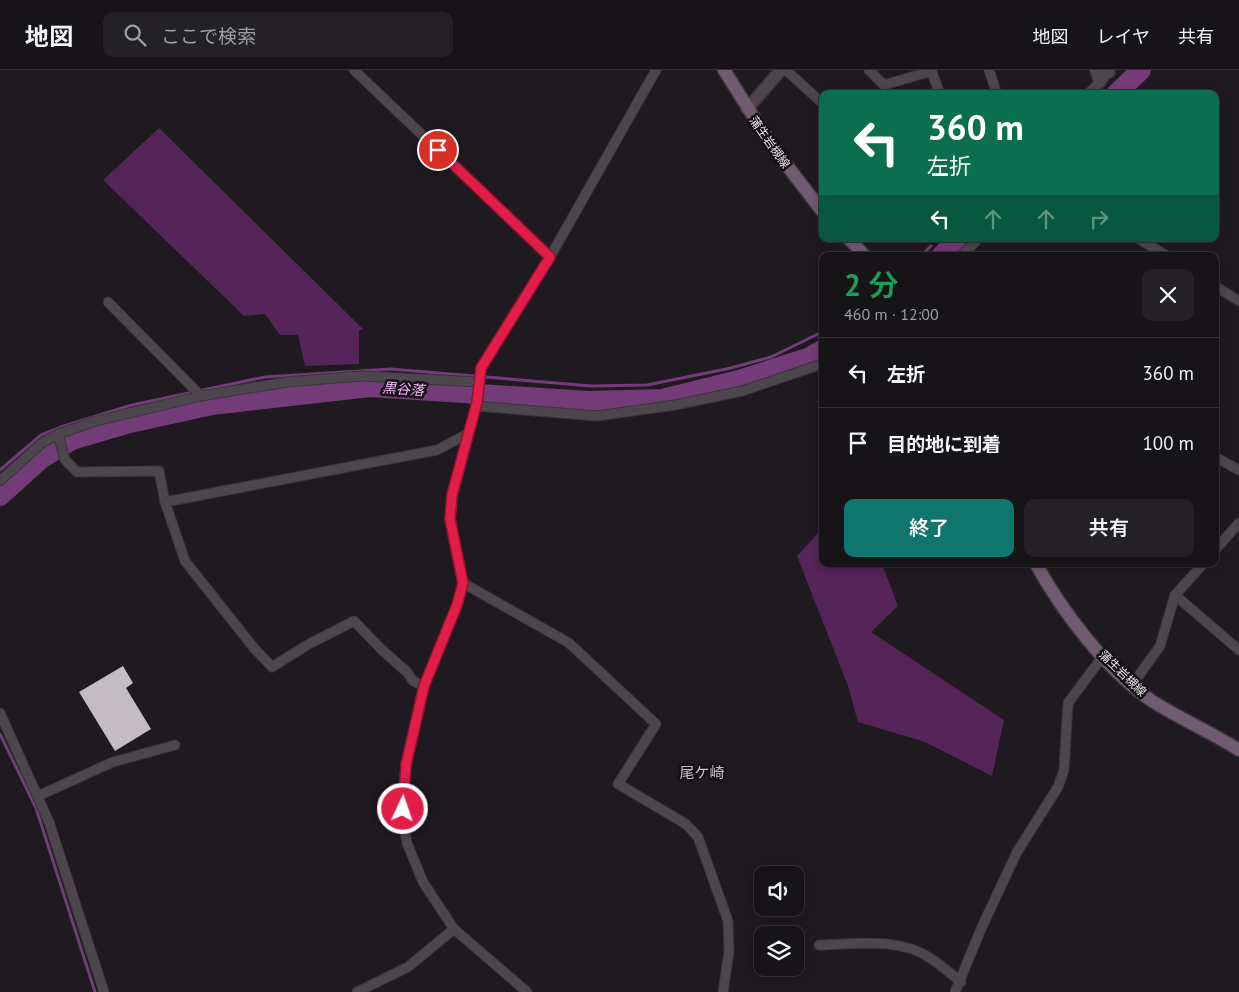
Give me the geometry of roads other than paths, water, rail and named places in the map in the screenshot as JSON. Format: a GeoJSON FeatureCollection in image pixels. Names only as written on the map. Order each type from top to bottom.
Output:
{"type":"FeatureCollection","features":[{"type":"Feature","properties":{"kind":"main road","name":"蒲生岩槻線"},"geometry":{"type":"LineString","coordinates":[[724,70],[772,146],[819,207]]}},
{"type":"Feature","properties":{"kind":"main road"},"geometry":{"type":"LineString","coordinates":[[852,242],[861,252]]}},
{"type":"Feature","properties":{"kind":"main road","name":"蒲生岩槻線"},"geometry":{"type":"LineString","coordinates":[[1038,567],[1072,618],[1103,656],[1132,685],[1152,701],[1239,750]]}},
{"type":"Feature","properties":{"kind":"street"},"geometry":{"type":"LineString","coordinates":[[354,70],[550,257]]}},
{"type":"Feature","properties":{"kind":"street"},"geometry":{"type":"LineString","coordinates":[[527,992],[454,929],[423,882],[407,843],[402,819],[406,765],[424,686],[457,605],[463,583],[450,519],[452,495],[476,404],[481,368],[550,257],[656,70]]}},
{"type":"Feature","properties":{"kind":"street"},"geometry":{"type":"LineString","coordinates":[[747,109],[781,70]]}},
{"type":"Feature","properties":{"kind":"street"},"geometry":{"type":"LineString","coordinates":[[786,70],[819,100]]}},
{"type":"Feature","properties":{"kind":"street"},"geometry":{"type":"LineString","coordinates":[[869,70],[884,85],[932,70],[939,90]]}},
{"type":"Feature","properties":{"kind":"street"},"geometry":{"type":"LineString","coordinates":[[989,70],[996,90]]}},
{"type":"Feature","properties":{"kind":"street"},"geometry":{"type":"LineString","coordinates":[[1096,70],[1100,82]]}},
{"type":"Feature","properties":{"kind":"street"},"geometry":{"type":"LineString","coordinates":[[1092,90],[1110,71]]}},
{"type":"Feature","properties":{"kind":"street"},"geometry":{"type":"LineString","coordinates":[[965,252],[975,242]]}},
{"type":"Feature","properties":{"kind":"street"},"geometry":{"type":"LineString","coordinates":[[1144,242],[1160,252]]}},
{"type":"Feature","properties":{"kind":"street"},"geometry":{"type":"LineString","coordinates":[[1219,288],[1239,301]]}},
{"type":"Feature","properties":{"kind":"street"},"geometry":{"type":"LineString","coordinates":[[108,302],[201,396]]}},
{"type":"Feature","properties":{"kind":"street"},"geometry":{"type":"LineString","coordinates":[[476,404],[597,416],[675,405],[742,391],[819,365]]}},
{"type":"Feature","properties":{"kind":"street"},"geometry":{"type":"LineString","coordinates":[[0,481],[42,443],[58,434],[96,421],[201,396],[287,382],[361,376],[478,385]]}},
{"type":"Feature","properties":{"kind":"street"},"geometry":{"type":"LineString","coordinates":[[165,502],[437,450],[468,433]]}},
{"type":"Feature","properties":{"kind":"street"},"geometry":{"type":"LineString","coordinates":[[58,434],[65,460],[77,472],[159,472],[165,502],[185,561],[272,667],[354,621],[413,680],[424,686]]}},
{"type":"Feature","properties":{"kind":"street"},"geometry":{"type":"LineString","coordinates":[[1219,459],[1239,470]]}},
{"type":"Feature","properties":{"kind":"street"},"geometry":{"type":"LineString","coordinates":[[1219,546],[1239,523]]}},
{"type":"Feature","properties":{"kind":"street"},"geometry":{"type":"LineString","coordinates":[[1132,685],[1160,646],[1175,595],[1200,567]]}},
{"type":"Feature","properties":{"kind":"street"},"geometry":{"type":"LineString","coordinates":[[463,583],[569,643],[656,724],[618,784],[686,824],[698,836],[728,921],[729,952],[723,992]]}},
{"type":"Feature","properties":{"kind":"street"},"geometry":{"type":"LineString","coordinates":[[1175,595],[1239,650]]}},
{"type":"Feature","properties":{"kind":"street"},"geometry":{"type":"LineString","coordinates":[[955,992],[981,929],[1018,852],[1058,787],[1064,770],[1068,703],[1103,656]]}},
{"type":"Feature","properties":{"kind":"street"},"geometry":{"type":"LineString","coordinates":[[0,713],[38,796],[73,890],[104,992]]}},
{"type":"Feature","properties":{"kind":"street"},"geometry":{"type":"LineString","coordinates":[[38,796],[113,762],[174,746]]}},
{"type":"Feature","properties":{"kind":"street"},"geometry":{"type":"LineString","coordinates":[[357,992],[408,967],[454,929]]}},
{"type":"Feature","properties":{"kind":"street"},"geometry":{"type":"LineString","coordinates":[[819,946],[862,943],[899,946],[929,957],[960,982]]}},
{"type":"Feature","properties":{"kind":"waterway","name":"黒谷落"},"geometry":{"type":"LineString","coordinates":[[1120,90],[1141,70]]}},
{"type":"Feature","properties":{"kind":"waterway","name":"黒谷落"},"geometry":{"type":"LineString","coordinates":[[945,252],[954,242]]}},
{"type":"Feature","properties":{"kind":"waterway"},"geometry":{"type":"LineString","coordinates":[[925,252],[931,246]]}},
{"type":"Feature","properties":{"kind":"waterway"},"geometry":{"type":"LineString","coordinates":[[0,470],[41,435],[64,426],[132,405],[265,377],[391,369],[591,386],[647,385],[731,368],[771,357],[819,333]]}},
{"type":"Feature","properties":{"kind":"waterway","name":"黒谷落"},"geometry":{"type":"LineString","coordinates":[[0,496],[41,459],[72,440],[130,423],[212,405],[370,387],[589,401],[662,399],[739,380],[810,357],[819,352]]}},
{"type":"Feature","properties":{"kind":"waterway"},"geometry":{"type":"LineString","coordinates":[[0,734],[36,808],[95,992]]}},
{"type":"Feature","properties":{"kind":"district","name":"尾ケ崎"},"geometry":{"type":"Point","coordinates":[702,772]}}]}
